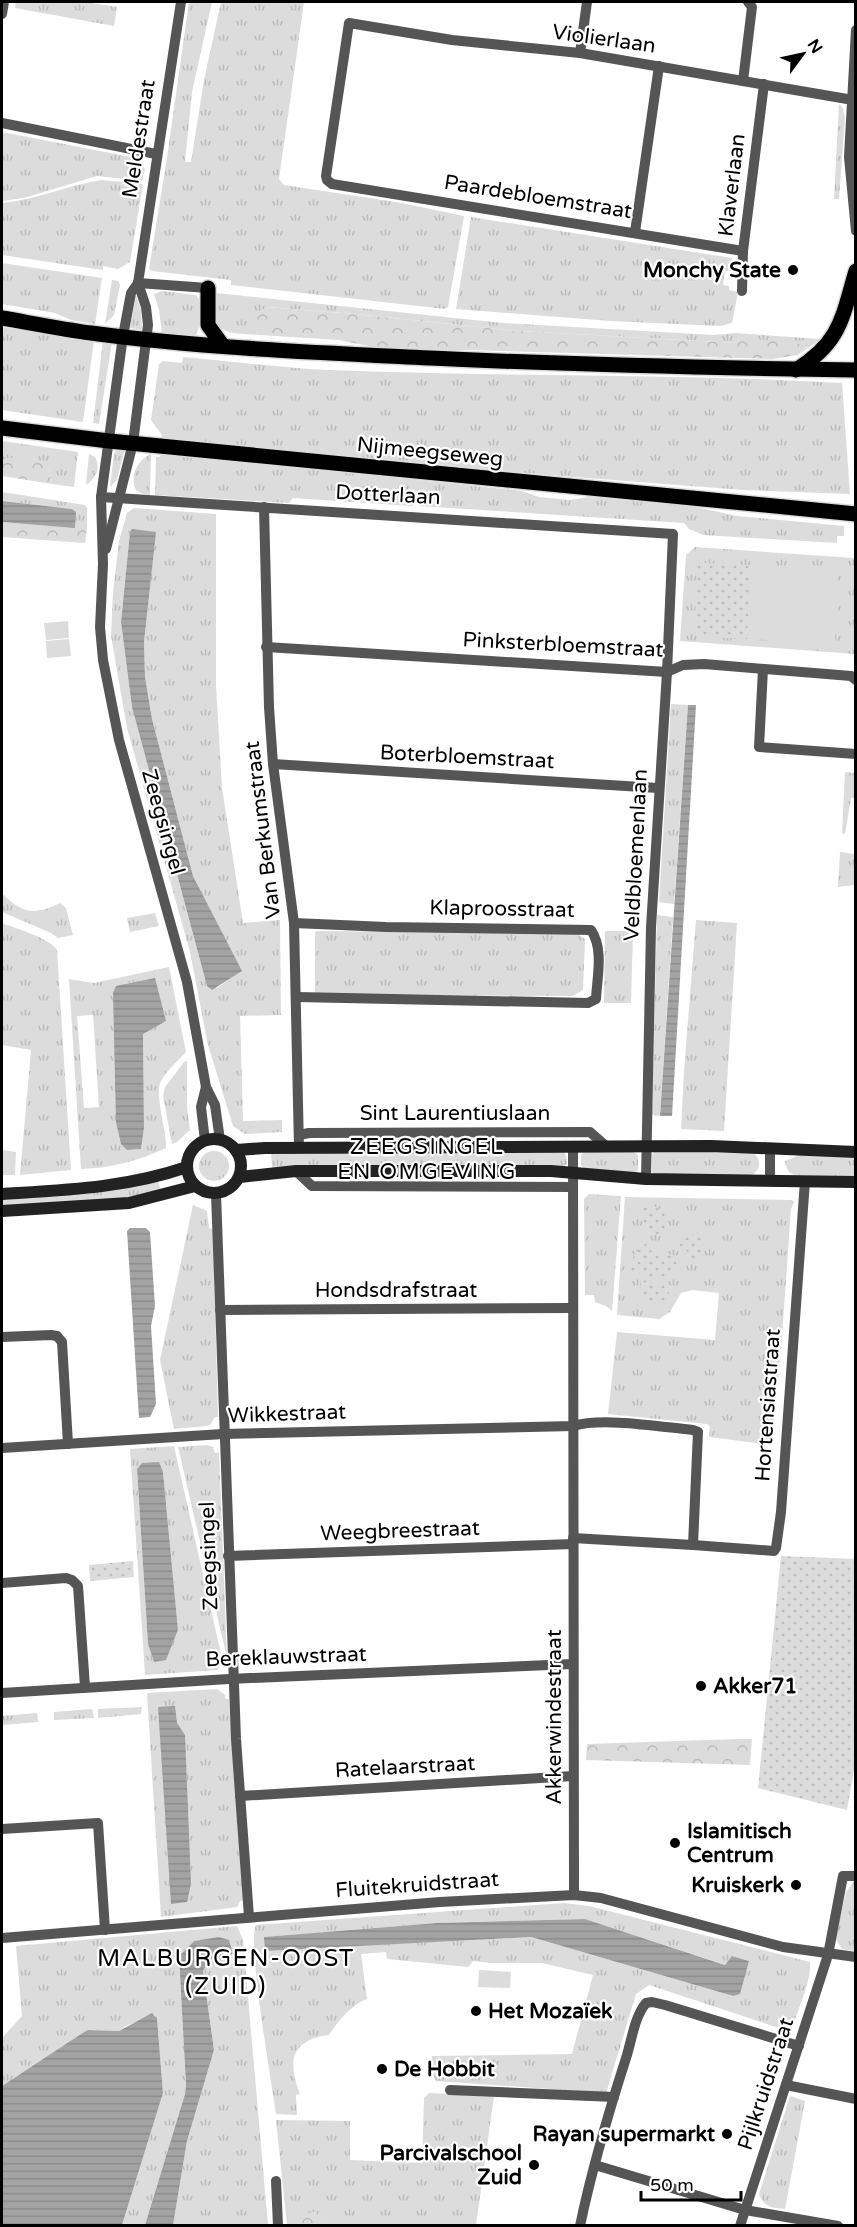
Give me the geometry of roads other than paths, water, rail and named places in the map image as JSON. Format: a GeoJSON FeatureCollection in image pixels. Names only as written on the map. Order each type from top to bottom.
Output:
{"type":"FeatureCollection","features":[{"type":"Feature","properties":{"kind":"main road"},"geometry":{"type":"LineString","coordinates":[[796,370],[814,358],[833,338],[841,321],[855,271]]}},
{"type":"Feature","properties":{"kind":"main road"},"geometry":{"type":"LineString","coordinates":[[208,288],[208,325],[223,346]]}},
{"type":"Feature","properties":{"kind":"main road"},"geometry":{"type":"LineString","coordinates":[[2,318],[123,336],[223,346],[535,362],[796,370],[855,369]]}},
{"type":"Feature","properties":{"kind":"main road","name":"Nijmeegseweg"},"geometry":{"type":"LineString","coordinates":[[2,428],[108,441],[855,514]]}},
{"type":"Feature","properties":{"kind":"street"},"geometry":{"type":"LineString","coordinates":[[2,15],[4,2]]}},
{"type":"Feature","properties":{"kind":"street","name":"Meldestraat"},"geometry":{"type":"LineString","coordinates":[[133,443],[148,325],[146,307],[138,283],[181,2]]}},
{"type":"Feature","properties":{"kind":"street"},"geometry":{"type":"LineString","coordinates":[[580,53],[587,2]]}},
{"type":"Feature","properties":{"kind":"street"},"geometry":{"type":"LineString","coordinates":[[743,81],[752,7],[748,2]]}},
{"type":"Feature","properties":{"kind":"street","name":"Violierlaan"},"geometry":{"type":"LineString","coordinates":[[328,182],[326,176],[349,23],[452,40],[580,53],[853,100]]}},
{"type":"Feature","properties":{"kind":"street"},"geometry":{"type":"LineString","coordinates":[[855,30],[849,157],[853,176],[855,231]]}},
{"type":"Feature","properties":{"kind":"street"},"geometry":{"type":"LineString","coordinates":[[635,232],[659,66]]}},
{"type":"Feature","properties":{"kind":"street","name":"Klaverlaan"},"geometry":{"type":"LineString","coordinates":[[742,291],[743,251],[764,84]]}},
{"type":"Feature","properties":{"kind":"street"},"geometry":{"type":"LineString","coordinates":[[2,123],[156,154]]}},
{"type":"Feature","properties":{"kind":"street","name":"Paardebloemstraat"},"geometry":{"type":"LineString","coordinates":[[328,182],[464,207],[635,232],[743,251]]}},
{"type":"Feature","properties":{"kind":"street"},"geometry":{"type":"LineString","coordinates":[[138,283],[208,288]]}},
{"type":"Feature","properties":{"kind":"street","name":"Meldestraat"},"geometry":{"type":"LineString","coordinates":[[108,441],[131,293],[138,283]]}},
{"type":"Feature","properties":{"kind":"street","name":"Zeegsingel"},"geometry":{"type":"LineString","coordinates":[[108,441],[101,497],[103,564],[100,627],[110,699],[187,982],[206,1088],[215,1105],[220,1140]]}},
{"type":"Feature","properties":{"kind":"street","name":"Zeegsingel"},"geometry":{"type":"LineString","coordinates":[[103,564],[133,443]]}},
{"type":"Feature","properties":{"kind":"street","name":"Dotterlaan"},"geometry":{"type":"LineString","coordinates":[[101,497],[673,534]]}},
{"type":"Feature","properties":{"kind":"street","name":"Van Berkumstraat"},"geometry":{"type":"LineString","coordinates":[[264,507],[266,647],[273,764],[294,922],[299,1142]]}},
{"type":"Feature","properties":{"kind":"street","name":"Veldbloemenlaan"},"geometry":{"type":"LineString","coordinates":[[646,1179],[651,927],[673,534]]}},
{"type":"Feature","properties":{"kind":"street","name":"Pinksterbloemstraat"},"geometry":{"type":"LineString","coordinates":[[266,647],[667,672],[683,665],[704,664],[854,677]]}},
{"type":"Feature","properties":{"kind":"street"},"geometry":{"type":"LineString","coordinates":[[763,669],[759,747],[855,754]]}},
{"type":"Feature","properties":{"kind":"street","name":"Boterbloemstraat"},"geometry":{"type":"LineString","coordinates":[[273,764],[658,788]]}},
{"type":"Feature","properties":{"kind":"street","name":"Klaproosstraat"},"geometry":{"type":"LineString","coordinates":[[294,922],[386,927],[591,930],[596,938],[598,949],[596,999],[588,1003],[297,997]]}},
{"type":"Feature","properties":{"kind":"street","name":"Zeegsingel"},"geometry":{"type":"LineString","coordinates":[[205,1141],[201,1107],[206,1088]]}},
{"type":"Feature","properties":{"kind":"street","name":"Sint Laurentiuslaan"},"geometry":{"type":"LineString","coordinates":[[299,1142],[309,1133],[590,1132],[606,1146]]}},
{"type":"Feature","properties":{"kind":"street"},"geometry":{"type":"LineString","coordinates":[[220,1140],[232,1145],[236,1150],[240,1159],[240,1177],[232,1187],[216,1194],[195,1186],[187,1167],[192,1151],[205,1141],[220,1140]]}},
{"type":"Feature","properties":{"kind":"street","name":"Sint Laurentiuslaan"},"geometry":{"type":"LineString","coordinates":[[236,1150],[299,1142],[711,1146],[855,1152]]}},
{"type":"Feature","properties":{"kind":"street","name":"Akkerwindestraat"},"geometry":{"type":"LineString","coordinates":[[573,1146],[573,1895]]}},
{"type":"Feature","properties":{"kind":"street"},"geometry":{"type":"LineString","coordinates":[[770,1149],[770,1180]]}},
{"type":"Feature","properties":{"kind":"street"},"geometry":{"type":"LineString","coordinates":[[2,1194],[104,1187],[133,1182],[187,1167]]}},
{"type":"Feature","properties":{"kind":"street"},"geometry":{"type":"LineString","coordinates":[[240,1177],[296,1171],[574,1172],[646,1179],[855,1182]]}},
{"type":"Feature","properties":{"kind":"street"},"geometry":{"type":"LineString","coordinates":[[296,1171],[312,1186],[573,1187]]}},
{"type":"Feature","properties":{"kind":"street","name":"Hortensiastraat"},"geometry":{"type":"LineString","coordinates":[[693,1545],[774,1551],[776,1548],[781,1512],[805,1181]]}},
{"type":"Feature","properties":{"kind":"street"},"geometry":{"type":"LineString","coordinates":[[2,1211],[129,1203],[195,1186]]}},
{"type":"Feature","properties":{"kind":"street","name":"Zeegsingel"},"geometry":{"type":"LineString","coordinates":[[216,1194],[228,1556],[240,1796],[249,1917]]}},
{"type":"Feature","properties":{"kind":"street","name":"Hondsdrafstraat"},"geometry":{"type":"LineString","coordinates":[[220,1310],[573,1308]]}},
{"type":"Feature","properties":{"kind":"street"},"geometry":{"type":"LineString","coordinates":[[2,1337],[51,1335],[57,1336],[62,1342],[68,1444]]}},
{"type":"Feature","properties":{"kind":"street"},"geometry":{"type":"LineString","coordinates":[[573,1426],[582,1423],[608,1423],[698,1432],[693,1545],[573,1541]]}},
{"type":"Feature","properties":{"kind":"street","name":"Wikkestraat"},"geometry":{"type":"LineString","coordinates":[[2,1448],[224,1434],[573,1426]]}},
{"type":"Feature","properties":{"kind":"street","name":"Weegbreestraat"},"geometry":{"type":"LineString","coordinates":[[228,1556],[573,1541]]}},
{"type":"Feature","properties":{"kind":"street"},"geometry":{"type":"LineString","coordinates":[[2,1583],[66,1578],[75,1582],[78,1586],[85,1687]]}},
{"type":"Feature","properties":{"kind":"street","name":"Bereklauwstraat"},"geometry":{"type":"LineString","coordinates":[[2,1693],[234,1678],[573,1664]]}},
{"type":"Feature","properties":{"kind":"street","name":"Ratelaarstraat"},"geometry":{"type":"LineString","coordinates":[[240,1796],[573,1776]]}},
{"type":"Feature","properties":{"kind":"street"},"geometry":{"type":"LineString","coordinates":[[2,1829],[98,1823],[105,1930]]}},
{"type":"Feature","properties":{"kind":"street","name":"Pijlkruidstraat"},"geometry":{"type":"LineString","coordinates":[[740,2226],[828,1955],[843,1876],[855,1876]]}},
{"type":"Feature","properties":{"kind":"street","name":"Fluitekruidstraat"},"geometry":{"type":"LineString","coordinates":[[2,1938],[429,1903],[573,1895],[601,1898],[783,1947],[855,1957]]}},
{"type":"Feature","properties":{"kind":"street"},"geometry":{"type":"LineString","coordinates":[[580,2226],[614,2097],[638,2018],[646,2003],[665,2005],[799,2046]]}},
{"type":"Feature","properties":{"kind":"street"},"geometry":{"type":"LineString","coordinates":[[786,2085],[855,2099]]}},
{"type":"Feature","properties":{"kind":"street"},"geometry":{"type":"LineString","coordinates":[[450,2090],[614,2097]]}},
{"type":"Feature","properties":{"kind":"street"},"geometry":{"type":"LineString","coordinates":[[595,2165],[745,2210],[838,2226]]}},
{"type":"Feature","properties":{"kind":"street"},"geometry":{"type":"LineString","coordinates":[[276,2181],[278,2226]]}},
{"type":"Feature","properties":{"kind":"place","name":"Monchy State"},"geometry":{"type":"Point","coordinates":[793,270]}},
{"type":"Feature","properties":{"kind":"place","name":"Akker71"},"geometry":{"type":"Point","coordinates":[701,1686]}},
{"type":"Feature","properties":{"kind":"place","name":"Islamitisch Centrum"},"geometry":{"type":"Point","coordinates":[675,1843]}},
{"type":"Feature","properties":{"kind":"place","name":"Kruiskerk"},"geometry":{"type":"Point","coordinates":[796,1885]}},
{"type":"Feature","properties":{"kind":"place","name":"Het Mozaïek"},"geometry":{"type":"Point","coordinates":[476,2011]}},
{"type":"Feature","properties":{"kind":"place","name":"De Hobbit"},"geometry":{"type":"Point","coordinates":[382,2069]}},
{"type":"Feature","properties":{"kind":"place","name":"Rayan supermarkt"},"geometry":{"type":"Point","coordinates":[727,2134]}},
{"type":"Feature","properties":{"kind":"place","name":"Parcivalschool Zuid"},"geometry":{"type":"Point","coordinates":[534,2165]}},
{"type":"Feature","properties":{"kind":"district","name":"ZEEGSINGEL EN OMGEVING"},"geometry":{"type":"Point","coordinates":[427,1160]}},
{"type":"Feature","properties":{"kind":"district","name":"MALBURGEN-OOST (ZUID)"},"geometry":{"type":"Point","coordinates":[226,1972]}}]}
